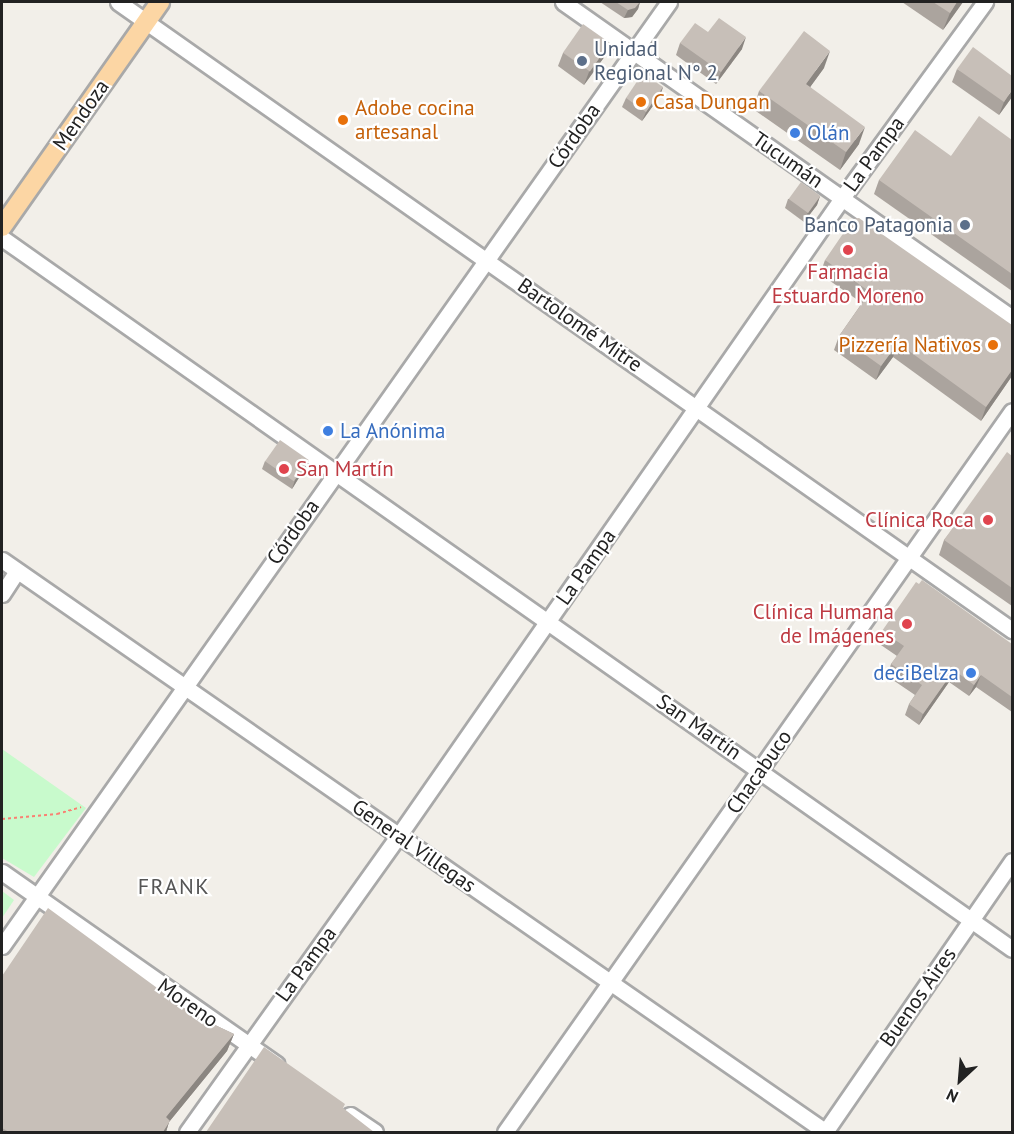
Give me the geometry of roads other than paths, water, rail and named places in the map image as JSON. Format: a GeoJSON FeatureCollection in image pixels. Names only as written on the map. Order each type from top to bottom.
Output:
{"type":"FeatureCollection","features":[{"type":"Feature","properties":{"kind":"main road","name":"Mendoza"},"geometry":{"type":"LineString","coordinates":[[2,227],[160,2]]}},
{"type":"Feature","properties":{"kind":"street","name":"Bartolomé Mitre"},"geometry":{"type":"LineString","coordinates":[[118,2],[1012,630]]}},
{"type":"Feature","properties":{"kind":"street","name":"Tucumán"},"geometry":{"type":"LineString","coordinates":[[563,2],[1012,318]]}},
{"type":"Feature","properties":{"kind":"street","name":"Córdoba"},"geometry":{"type":"LineString","coordinates":[[2,946],[669,2]]}},
{"type":"Feature","properties":{"kind":"street","name":"La Pampa"},"geometry":{"type":"LineString","coordinates":[[187,1132],[399,836],[842,198],[985,2]]}},
{"type":"Feature","properties":{"kind":"street","name":"San Martín"},"geometry":{"type":"LineString","coordinates":[[2,238],[1012,948]]}},
{"type":"Feature","properties":{"kind":"street","name":"Chacabuco"},"geometry":{"type":"LineString","coordinates":[[506,1132],[1012,411]]}},
{"type":"Feature","properties":{"kind":"street","name":"General Villegas"},"geometry":{"type":"LineString","coordinates":[[2,560],[825,1132]]}},
{"type":"Feature","properties":{"kind":"street"},"geometry":{"type":"LineString","coordinates":[[2,594],[17,571]]}},
{"type":"Feature","properties":{"kind":"street","name":"Buenos Aires"},"geometry":{"type":"LineString","coordinates":[[825,1132],[1012,861]]}},
{"type":"Feature","properties":{"kind":"street","name":"Moreno"},"geometry":{"type":"LineString","coordinates":[[2,872],[287,1071]]}},
{"type":"Feature","properties":{"kind":"street"},"geometry":{"type":"LineString","coordinates":[[336,1105],[375,1132]]}},
{"type":"Feature","properties":{"kind":"place","name":"Unidad Regional N° 2"},"geometry":{"type":"Point","coordinates":[582,61]}},
{"type":"Feature","properties":{"kind":"place","name":"Casa Dungan"},"geometry":{"type":"Point","coordinates":[641,102]}},
{"type":"Feature","properties":{"kind":"place","name":"Adobe cocina artesanal"},"geometry":{"type":"Point","coordinates":[343,120]}},
{"type":"Feature","properties":{"kind":"place","name":"Olán"},"geometry":{"type":"Point","coordinates":[795,133]}},
{"type":"Feature","properties":{"kind":"place","name":"Banco Patagonia"},"geometry":{"type":"Point","coordinates":[965,225]}},
{"type":"Feature","properties":{"kind":"place","name":"Farmacia Estuardo Moreno"},"geometry":{"type":"Point","coordinates":[848,250]}},
{"type":"Feature","properties":{"kind":"place","name":"Pizzería Nativos"},"geometry":{"type":"Point","coordinates":[993,345]}},
{"type":"Feature","properties":{"kind":"place","name":"La Anónima"},"geometry":{"type":"Point","coordinates":[328,431]}},
{"type":"Feature","properties":{"kind":"place","name":"San Martín"},"geometry":{"type":"Point","coordinates":[284,469]}},
{"type":"Feature","properties":{"kind":"place","name":"Clínica Roca"},"geometry":{"type":"Point","coordinates":[988,520]}},
{"type":"Feature","properties":{"kind":"place","name":"Clínica Humana de Imágenes"},"geometry":{"type":"Point","coordinates":[907,624]}},
{"type":"Feature","properties":{"kind":"place","name":"deciBelza"},"geometry":{"type":"Point","coordinates":[971,673]}},
{"type":"Feature","properties":{"kind":"district","name":"FRANK"},"geometry":{"type":"Point","coordinates":[174,887]}}]}
